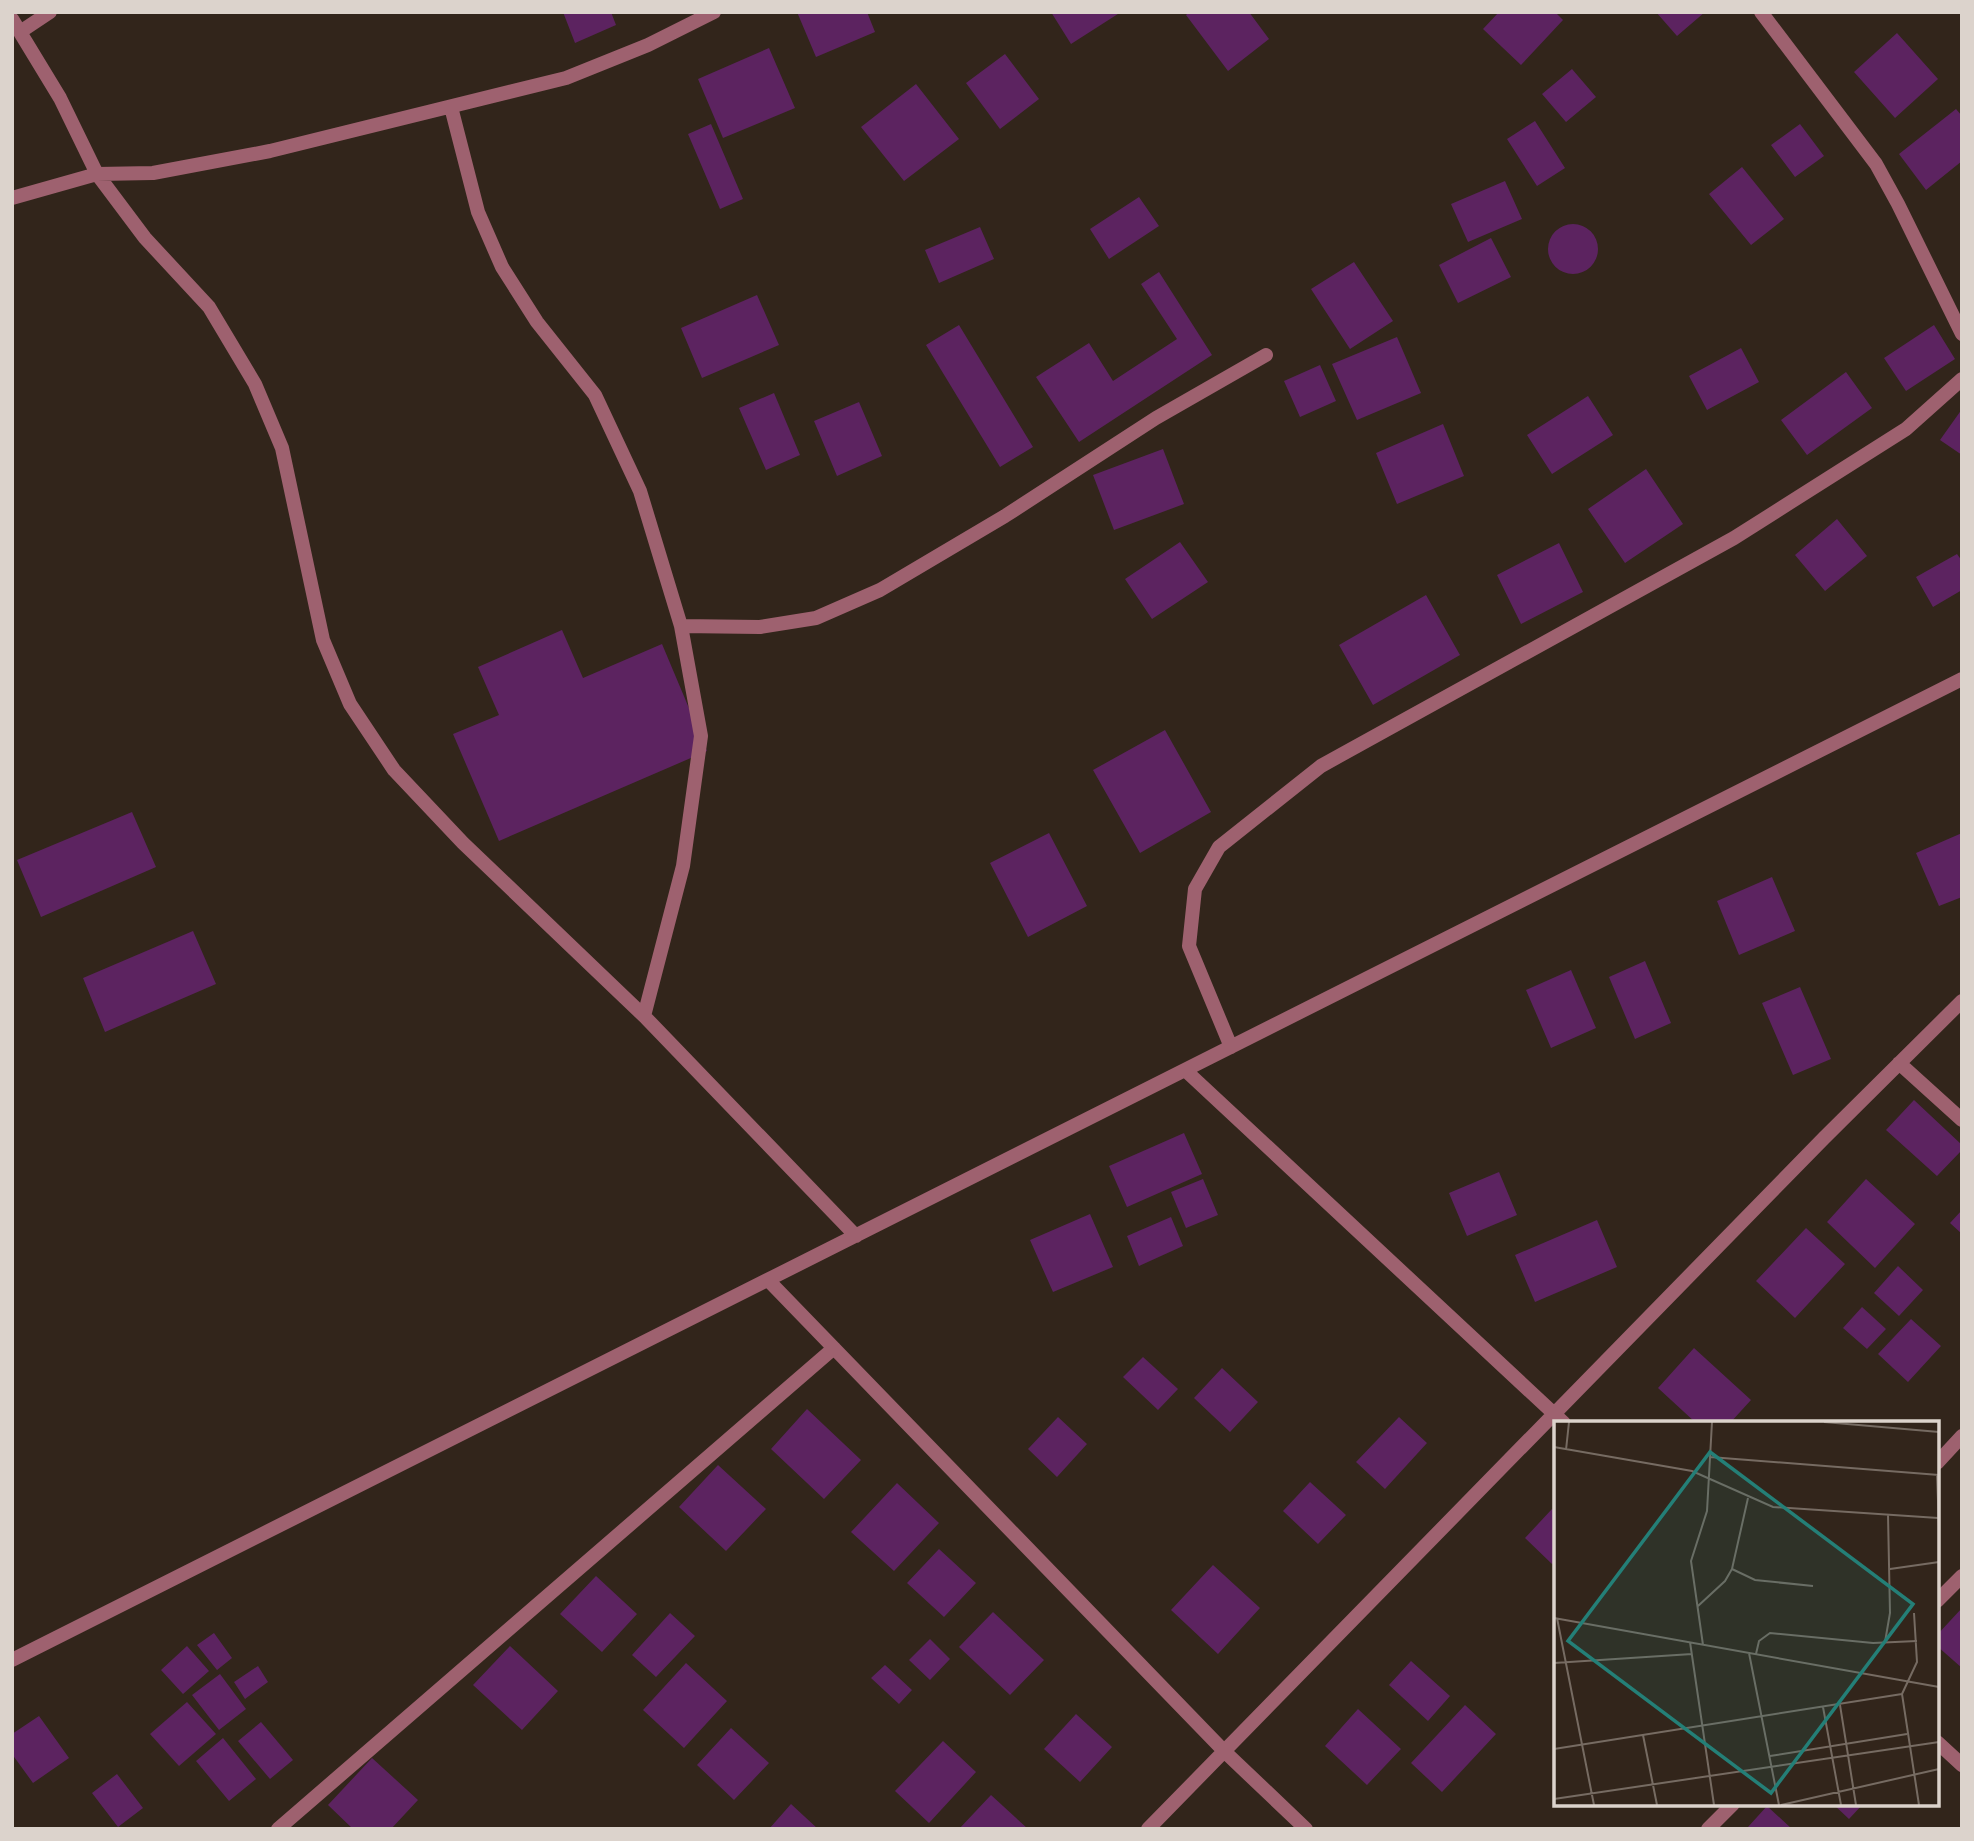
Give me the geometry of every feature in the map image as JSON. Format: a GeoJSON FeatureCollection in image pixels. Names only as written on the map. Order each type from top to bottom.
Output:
{"type":"FeatureCollection","features":[{"type":"Feature","properties":{"kind":"street"},"geometry":{"type":"LineString","coordinates":[[50,12],[16,25],[60,97],[97,174],[145,238],[209,307],[255,384],[282,449],[323,640],[350,704],[394,770],[463,843],[644,1016],[856,1236]]}},
{"type":"Feature","properties":{"kind":"street"},"geometry":{"type":"LineString","coordinates":[[12,198],[97,174],[153,173],[270,151],[566,78],[648,45],[714,12]]}},
{"type":"Feature","properties":{"kind":"street"},"geometry":{"type":"LineString","coordinates":[[1761,12],[1876,164],[1962,334]]}},
{"type":"Feature","properties":{"kind":"street"},"geometry":{"type":"LineString","coordinates":[[451,107],[478,212],[502,267],[537,322],[595,395],[640,491],[681,626],[701,736],[683,866],[644,1016]]}},
{"type":"Feature","properties":{"kind":"street"},"geometry":{"type":"LineString","coordinates":[[681,626],[760,627],[816,618],[880,590],[1005,516],[1156,418],[1266,355]]}},
{"type":"Feature","properties":{"kind":"street"},"geometry":{"type":"LineString","coordinates":[[1231,1047],[1189,946],[1195,889],[1219,847],[1321,766],[1734,538],[1906,429],[1962,379]]}},
{"type":"Feature","properties":{"kind":"street"},"geometry":{"type":"LineString","coordinates":[[12,1660],[1962,679]]}},
{"type":"Feature","properties":{"kind":"street"},"geometry":{"type":"LineString","coordinates":[[1185,1070],[1559,1418],[1899,1063],[1962,1001]]}},
{"type":"Feature","properties":{"kind":"street"},"geometry":{"type":"LineString","coordinates":[[1899,1063],[1962,1120]]}},
{"type":"Feature","properties":{"kind":"street"},"geometry":{"type":"LineString","coordinates":[[768,1279],[1224,1751],[1306,1829]]}},
{"type":"Feature","properties":{"kind":"street"},"geometry":{"type":"LineString","coordinates":[[278,1829],[834,1348]]}},
{"type":"Feature","properties":{"kind":"street"},"geometry":{"type":"LineString","coordinates":[[1149,1829],[1554,1423]]}},
{"type":"Feature","properties":{"kind":"street"},"geometry":{"type":"LineString","coordinates":[[1939,1461],[1962,1436]]}},
{"type":"Feature","properties":{"kind":"street"},"geometry":{"type":"LineString","coordinates":[[1939,1599],[1962,1576]]}},
{"type":"Feature","properties":{"kind":"street"},"geometry":{"type":"LineString","coordinates":[[1939,1744],[1962,1765]]}},
{"type":"Feature","properties":{"kind":"street"},"geometry":{"type":"LineString","coordinates":[[1708,1829],[1731,1806]]}},
{"type":"Feature","properties":{"kind":"building"},"geometry":{"type":"Polygon","coordinates":[[[563,12],[611,12],[616,25],[575,43],[563,12]]]}},
{"type":"Feature","properties":{"kind":"building"},"geometry":{"type":"Polygon","coordinates":[[[797,12],[867,12],[875,32],[816,57],[797,12]]]}},
{"type":"Feature","properties":{"kind":"building"},"geometry":{"type":"Polygon","coordinates":[[[1051,12],[1121,12],[1071,44],[1051,12]]]}},
{"type":"Feature","properties":{"kind":"building"},"geometry":{"type":"Polygon","coordinates":[[[1189,12],[1249,12],[1269,39],[1228,71],[1186,15],[1189,12]]]}},
{"type":"Feature","properties":{"kind":"building"},"geometry":{"type":"Polygon","coordinates":[[[1499,12],[1555,12],[1563,20],[1521,65],[1483,29],[1499,12]]]}},
{"type":"Feature","properties":{"kind":"building"},"geometry":{"type":"Polygon","coordinates":[[[1656,12],[1705,12],[1677,36],[1656,12]]]}},
{"type":"Feature","properties":{"kind":"building"},"geometry":{"type":"Polygon","coordinates":[[[1897,33],[1938,79],[1895,118],[1854,72],[1897,33]]]}},
{"type":"Feature","properties":{"kind":"building"},"geometry":{"type":"Polygon","coordinates":[[[769,48],[795,108],[723,138],[698,79],[769,48]]]}},
{"type":"Feature","properties":{"kind":"building"},"geometry":{"type":"Polygon","coordinates":[[[1005,54],[1039,99],[1000,129],[966,83],[1005,54]]]}},
{"type":"Feature","properties":{"kind":"building"},"geometry":{"type":"Polygon","coordinates":[[[1572,69],[1596,97],[1566,122],[1542,94],[1572,69]]]}},
{"type":"Feature","properties":{"kind":"building"},"geometry":{"type":"Polygon","coordinates":[[[916,84],[959,139],[904,181],[861,127],[916,84]]]}},
{"type":"Feature","properties":{"kind":"building"},"geometry":{"type":"Polygon","coordinates":[[[1956,109],[1962,116],[1962,161],[1926,190],[1899,154],[1956,109]]]}},
{"type":"Feature","properties":{"kind":"building"},"geometry":{"type":"Polygon","coordinates":[[[1535,121],[1565,168],[1537,186],[1507,139],[1535,121]]]}},
{"type":"Feature","properties":{"kind":"building"},"geometry":{"type":"Polygon","coordinates":[[[711,124],[743,199],[720,209],[688,134],[711,124]]]}},
{"type":"Feature","properties":{"kind":"building"},"geometry":{"type":"Polygon","coordinates":[[[1800,124],[1824,156],[1795,177],[1771,145],[1800,124]]]}},
{"type":"Feature","properties":{"kind":"building"},"geometry":{"type":"Polygon","coordinates":[[[1742,167],[1784,219],[1751,245],[1709,194],[1742,167]]]}},
{"type":"Feature","properties":{"kind":"building"},"geometry":{"type":"Polygon","coordinates":[[[1505,181],[1522,219],[1468,242],[1451,204],[1505,181]]]}},
{"type":"Feature","properties":{"kind":"building"},"geometry":{"type":"Polygon","coordinates":[[[1139,197],[1159,226],[1109,259],[1090,229],[1139,197]]]}},
{"type":"Feature","properties":{"kind":"building"},"geometry":{"type":"Polygon","coordinates":[[[1573,224],[1590,232],[1598,249],[1590,266],[1573,274],[1556,266],[1548,249],[1556,232],[1573,224]]]}},
{"type":"Feature","properties":{"kind":"building"},"geometry":{"type":"Polygon","coordinates":[[[980,227],[994,259],[939,283],[925,250],[980,227]]]}},
{"type":"Feature","properties":{"kind":"building"},"geometry":{"type":"Polygon","coordinates":[[[1491,238],[1511,277],[1458,303],[1439,265],[1491,238]]]}},
{"type":"Feature","properties":{"kind":"building"},"geometry":{"type":"Polygon","coordinates":[[[1354,262],[1393,321],[1350,349],[1311,289],[1354,262]]]}},
{"type":"Feature","properties":{"kind":"building"},"geometry":{"type":"Polygon","coordinates":[[[1159,272],[1212,355],[1079,442],[1036,377],[1089,343],[1113,381],[1177,339],[1141,284],[1159,272]]]}},
{"type":"Feature","properties":{"kind":"building"},"geometry":{"type":"Polygon","coordinates":[[[757,295],[779,345],[702,378],[681,328],[757,295]]]}},
{"type":"Feature","properties":{"kind":"building"},"geometry":{"type":"Polygon","coordinates":[[[959,325],[1033,447],[1000,467],[926,345],[959,325]]]}},
{"type":"Feature","properties":{"kind":"building"},"geometry":{"type":"Polygon","coordinates":[[[1934,325],[1955,359],[1906,391],[1884,358],[1934,325]]]}},
{"type":"Feature","properties":{"kind":"building"},"geometry":{"type":"Polygon","coordinates":[[[1397,337],[1421,393],[1357,420],[1332,364],[1397,337]]]}},
{"type":"Feature","properties":{"kind":"building"},"geometry":{"type":"Polygon","coordinates":[[[1741,348],[1759,382],[1707,410],[1689,376],[1741,348]]]}},
{"type":"Feature","properties":{"kind":"building"},"geometry":{"type":"Polygon","coordinates":[[[1320,365],[1336,401],[1300,417],[1284,381],[1320,365]]]}},
{"type":"Feature","properties":{"kind":"building"},"geometry":{"type":"Polygon","coordinates":[[[1846,372],[1872,408],[1807,455],[1781,420],[1846,372]]]}},
{"type":"Feature","properties":{"kind":"building"},"geometry":{"type":"Polygon","coordinates":[[[774,393],[800,455],[766,470],[739,408],[774,393]]]}},
{"type":"Feature","properties":{"kind":"building"},"geometry":{"type":"Polygon","coordinates":[[[1588,396],[1613,435],[1552,474],[1527,435],[1588,396]]]}},
{"type":"Feature","properties":{"kind":"building"},"geometry":{"type":"Polygon","coordinates":[[[859,402],[882,456],[837,476],[814,421],[859,402]]]}},
{"type":"Feature","properties":{"kind":"building"},"geometry":{"type":"Polygon","coordinates":[[[1962,409],[1962,455],[1940,440],[1962,409]]]}},
{"type":"Feature","properties":{"kind":"building"},"geometry":{"type":"Polygon","coordinates":[[[1443,424],[1464,476],[1397,504],[1376,453],[1443,424]]]}},
{"type":"Feature","properties":{"kind":"building"},"geometry":{"type":"Polygon","coordinates":[[[1163,449],[1184,504],[1114,530],[1093,475],[1163,449]]]}},
{"type":"Feature","properties":{"kind":"building"},"geometry":{"type":"Polygon","coordinates":[[[1646,469],[1683,524],[1625,563],[1588,509],[1646,469]]]}},
{"type":"Feature","properties":{"kind":"building"},"geometry":{"type":"Polygon","coordinates":[[[1837,519],[1867,556],[1825,591],[1795,555],[1837,519]]]}},
{"type":"Feature","properties":{"kind":"building"},"geometry":{"type":"Polygon","coordinates":[[[1180,542],[1208,582],[1152,619],[1125,579],[1180,542]]]}},
{"type":"Feature","properties":{"kind":"building"},"geometry":{"type":"Polygon","coordinates":[[[1559,543],[1583,592],[1521,624],[1497,575],[1559,543]]]}},
{"type":"Feature","properties":{"kind":"building"},"geometry":{"type":"Polygon","coordinates":[[[1957,554],[1962,561],[1962,590],[1933,607],[1916,577],[1957,554]]]}},
{"type":"Feature","properties":{"kind":"building"},"geometry":{"type":"Polygon","coordinates":[[[1426,595],[1460,655],[1373,705],[1339,645],[1426,595]]]}},
{"type":"Feature","properties":{"kind":"building"},"geometry":{"type":"Polygon","coordinates":[[[562,630],[583,678],[662,644],[707,751],[499,841],[453,734],[499,715],[478,667],[562,630]]]}},
{"type":"Feature","properties":{"kind":"building"},"geometry":{"type":"Polygon","coordinates":[[[1165,730],[1211,812],[1140,853],[1093,770],[1165,730]]]}},
{"type":"Feature","properties":{"kind":"building"},"geometry":{"type":"Polygon","coordinates":[[[132,812],[156,867],[41,917],[17,860],[132,812]]]}},
{"type":"Feature","properties":{"kind":"building"},"geometry":{"type":"Polygon","coordinates":[[[1049,833],[1087,906],[1028,937],[990,863],[1049,833]]]}},
{"type":"Feature","properties":{"kind":"building"},"geometry":{"type":"Polygon","coordinates":[[[1962,833],[1962,897],[1939,906],[1916,853],[1962,833]]]}},
{"type":"Feature","properties":{"kind":"building"},"geometry":{"type":"Polygon","coordinates":[[[1772,877],[1795,931],[1739,955],[1717,901],[1772,877]]]}},
{"type":"Feature","properties":{"kind":"building"},"geometry":{"type":"Polygon","coordinates":[[[193,931],[216,984],[105,1032],[83,978],[193,931]]]}},
{"type":"Feature","properties":{"kind":"building"},"geometry":{"type":"Polygon","coordinates":[[[1645,961],[1671,1023],[1635,1039],[1609,977],[1645,961]]]}},
{"type":"Feature","properties":{"kind":"building"},"geometry":{"type":"Polygon","coordinates":[[[1571,970],[1596,1028],[1551,1048],[1526,990],[1571,970]]]}},
{"type":"Feature","properties":{"kind":"building"},"geometry":{"type":"Polygon","coordinates":[[[1800,987],[1831,1059],[1793,1075],[1762,1003],[1800,987]]]}},
{"type":"Feature","properties":{"kind":"building"},"geometry":{"type":"Polygon","coordinates":[[[1914,1100],[1962,1145],[1962,1150],[1937,1176],[1886,1130],[1914,1100]]]}},
{"type":"Feature","properties":{"kind":"building"},"geometry":{"type":"Polygon","coordinates":[[[1184,1133],[1202,1174],[1127,1207],[1109,1166],[1184,1133]]]}},
{"type":"Feature","properties":{"kind":"building"},"geometry":{"type":"Polygon","coordinates":[[[1499,1172],[1517,1215],[1467,1236],[1449,1193],[1499,1172]]]}},
{"type":"Feature","properties":{"kind":"building"},"geometry":{"type":"Polygon","coordinates":[[[1203,1179],[1218,1215],[1186,1228],[1171,1192],[1203,1179]]]}},
{"type":"Feature","properties":{"kind":"building"},"geometry":{"type":"Polygon","coordinates":[[[1866,1179],[1915,1224],[1875,1268],[1827,1222],[1866,1179]]]}},
{"type":"Feature","properties":{"kind":"building"},"geometry":{"type":"Polygon","coordinates":[[[1962,1210],[1962,1234],[1950,1223],[1962,1210]]]}},
{"type":"Feature","properties":{"kind":"building"},"geometry":{"type":"Polygon","coordinates":[[[1090,1214],[1113,1267],[1053,1292],[1030,1240],[1090,1214]]]}},
{"type":"Feature","properties":{"kind":"building"},"geometry":{"type":"Polygon","coordinates":[[[1171,1217],[1183,1246],[1139,1266],[1127,1236],[1171,1217]]]}},
{"type":"Feature","properties":{"kind":"building"},"geometry":{"type":"Polygon","coordinates":[[[1597,1220],[1617,1267],[1535,1302],[1515,1255],[1597,1220]]]}},
{"type":"Feature","properties":{"kind":"building"},"geometry":{"type":"Polygon","coordinates":[[[1806,1228],[1845,1264],[1795,1318],[1756,1281],[1806,1228]]]}},
{"type":"Feature","properties":{"kind":"building"},"geometry":{"type":"Polygon","coordinates":[[[1898,1266],[1923,1290],[1899,1316],[1874,1293],[1898,1266]]]}},
{"type":"Feature","properties":{"kind":"building"},"geometry":{"type":"Polygon","coordinates":[[[1862,1307],[1886,1329],[1867,1349],[1843,1328],[1862,1307]]]}},
{"type":"Feature","properties":{"kind":"building"},"geometry":{"type":"Polygon","coordinates":[[[1911,1319],[1941,1346],[1908,1382],[1878,1354],[1911,1319]]]}},
{"type":"Feature","properties":{"kind":"building"},"geometry":{"type":"Polygon","coordinates":[[[1694,1348],[1751,1400],[1732,1421],[1694,1421],[1658,1388],[1694,1348]]]}},
{"type":"Feature","properties":{"kind":"building"},"geometry":{"type":"Polygon","coordinates":[[[1143,1357],[1178,1389],[1158,1410],[1123,1377],[1143,1357]]]}},
{"type":"Feature","properties":{"kind":"building"},"geometry":{"type":"Polygon","coordinates":[[[1222,1368],[1258,1402],[1230,1432],[1194,1398],[1222,1368]]]}},
{"type":"Feature","properties":{"kind":"building"},"geometry":{"type":"Polygon","coordinates":[[[807,1409],[861,1460],[824,1499],[771,1449],[807,1409]]]}},
{"type":"Feature","properties":{"kind":"building"},"geometry":{"type":"Polygon","coordinates":[[[1058,1417],[1087,1444],[1057,1477],[1028,1449],[1058,1417]]]}},
{"type":"Feature","properties":{"kind":"building"},"geometry":{"type":"Polygon","coordinates":[[[1399,1417],[1427,1443],[1385,1489],[1356,1462],[1399,1417]]]}},
{"type":"Feature","properties":{"kind":"building"},"geometry":{"type":"Polygon","coordinates":[[[718,1465],[766,1509],[726,1551],[679,1507],[718,1465]]]}},
{"type":"Feature","properties":{"kind":"building"},"geometry":{"type":"Polygon","coordinates":[[[1310,1482],[1346,1515],[1318,1544],[1283,1511],[1310,1482]]]}},
{"type":"Feature","properties":{"kind":"building"},"geometry":{"type":"Polygon","coordinates":[[[897,1483],[939,1523],[894,1571],[851,1532],[897,1483]]]}},
{"type":"Feature","properties":{"kind":"building"},"geometry":{"type":"Polygon","coordinates":[[[1552,1509],[1554,1511],[1554,1562],[1552,1564],[1525,1538],[1552,1509]]]}},
{"type":"Feature","properties":{"kind":"building"},"geometry":{"type":"Polygon","coordinates":[[[939,1549],[976,1583],[944,1617],[907,1583],[939,1549]]]}},
{"type":"Feature","properties":{"kind":"building"},"geometry":{"type":"Polygon","coordinates":[[[1213,1565],[1260,1608],[1218,1654],[1171,1610],[1213,1565]]]}},
{"type":"Feature","properties":{"kind":"building"},"geometry":{"type":"Polygon","coordinates":[[[596,1576],[637,1614],[602,1652],[560,1614],[596,1576]]]}},
{"type":"Feature","properties":{"kind":"building"},"geometry":{"type":"Polygon","coordinates":[[[1962,1608],[1962,1668],[1939,1648],[1939,1633],[1962,1608]]]}},
{"type":"Feature","properties":{"kind":"building"},"geometry":{"type":"Polygon","coordinates":[[[993,1612],[1044,1660],[1010,1695],[959,1647],[993,1612]]]}},
{"type":"Feature","properties":{"kind":"building"},"geometry":{"type":"Polygon","coordinates":[[[670,1613],[695,1636],[656,1677],[632,1655],[670,1613]]]}},
{"type":"Feature","properties":{"kind":"building"},"geometry":{"type":"Polygon","coordinates":[[[214,1633],[232,1658],[217,1670],[197,1645],[214,1633]]]}},
{"type":"Feature","properties":{"kind":"building"},"geometry":{"type":"Polygon","coordinates":[[[930,1639],[950,1659],[930,1680],[909,1660],[930,1639]]]}},
{"type":"Feature","properties":{"kind":"building"},"geometry":{"type":"Polygon","coordinates":[[[187,1646],[209,1671],[183,1694],[161,1670],[187,1646]]]}},
{"type":"Feature","properties":{"kind":"building"},"geometry":{"type":"Polygon","coordinates":[[[510,1646],[558,1691],[522,1730],[473,1685],[510,1646]]]}},
{"type":"Feature","properties":{"kind":"building"},"geometry":{"type":"Polygon","coordinates":[[[1411,1661],[1450,1696],[1428,1721],[1389,1685],[1411,1661]]]}},
{"type":"Feature","properties":{"kind":"building"},"geometry":{"type":"Polygon","coordinates":[[[686,1663],[727,1701],[684,1748],[643,1710],[686,1663]]]}},
{"type":"Feature","properties":{"kind":"building"},"geometry":{"type":"Polygon","coordinates":[[[885,1665],[912,1690],[899,1704],[871,1678],[885,1665]]]}},
{"type":"Feature","properties":{"kind":"building"},"geometry":{"type":"Polygon","coordinates":[[[258,1666],[268,1682],[245,1699],[234,1682],[258,1666]]]}},
{"type":"Feature","properties":{"kind":"building"},"geometry":{"type":"Polygon","coordinates":[[[220,1674],[246,1709],[219,1730],[192,1695],[220,1674]]]}},
{"type":"Feature","properties":{"kind":"building"},"geometry":{"type":"Polygon","coordinates":[[[187,1702],[216,1734],[179,1766],[150,1734],[187,1702]]]}},
{"type":"Feature","properties":{"kind":"building"},"geometry":{"type":"Polygon","coordinates":[[[1465,1705],[1496,1734],[1442,1792],[1411,1763],[1465,1705]]]}},
{"type":"Feature","properties":{"kind":"building"},"geometry":{"type":"Polygon","coordinates":[[[1358,1709],[1401,1749],[1367,1785],[1325,1746],[1358,1709]]]}},
{"type":"Feature","properties":{"kind":"building"},"geometry":{"type":"Polygon","coordinates":[[[1076,1714],[1112,1747],[1080,1782],[1044,1749],[1076,1714]]]}},
{"type":"Feature","properties":{"kind":"building"},"geometry":{"type":"Polygon","coordinates":[[[39,1716],[69,1758],[33,1783],[12,1754],[12,1734],[39,1716]]]}},
{"type":"Feature","properties":{"kind":"building"},"geometry":{"type":"Polygon","coordinates":[[[261,1722],[293,1760],[270,1779],[238,1741],[261,1722]]]}},
{"type":"Feature","properties":{"kind":"building"},"geometry":{"type":"Polygon","coordinates":[[[731,1728],[769,1763],[734,1800],[697,1765],[731,1728]]]}},
{"type":"Feature","properties":{"kind":"building"},"geometry":{"type":"Polygon","coordinates":[[[223,1738],[256,1779],[229,1801],[196,1761],[223,1738]]]}},
{"type":"Feature","properties":{"kind":"building"},"geometry":{"type":"Polygon","coordinates":[[[943,1741],[976,1772],[929,1823],[895,1791],[943,1741]]]}},
{"type":"Feature","properties":{"kind":"building"},"geometry":{"type":"Polygon","coordinates":[[[372,1758],[418,1800],[391,1829],[353,1829],[328,1805],[372,1758]]]}},
{"type":"Feature","properties":{"kind":"building"},"geometry":{"type":"Polygon","coordinates":[[[117,1774],[143,1808],[118,1827],[92,1793],[117,1774]]]}},
{"type":"Feature","properties":{"kind":"building"},"geometry":{"type":"Polygon","coordinates":[[[991,1795],[1028,1829],[959,1829],[991,1795]]]}},
{"type":"Feature","properties":{"kind":"building"},"geometry":{"type":"Polygon","coordinates":[[[791,1804],[818,1829],[769,1829],[791,1804]]]}},
{"type":"Feature","properties":{"kind":"building"},"geometry":{"type":"Polygon","coordinates":[[[1767,1806],[1792,1829],[1748,1827],[1767,1806]]]}},
{"type":"Feature","properties":{"kind":"building"},"geometry":{"type":"Polygon","coordinates":[[[1835,1806],[1861,1806],[1849,1819],[1835,1806]]]}}]}
